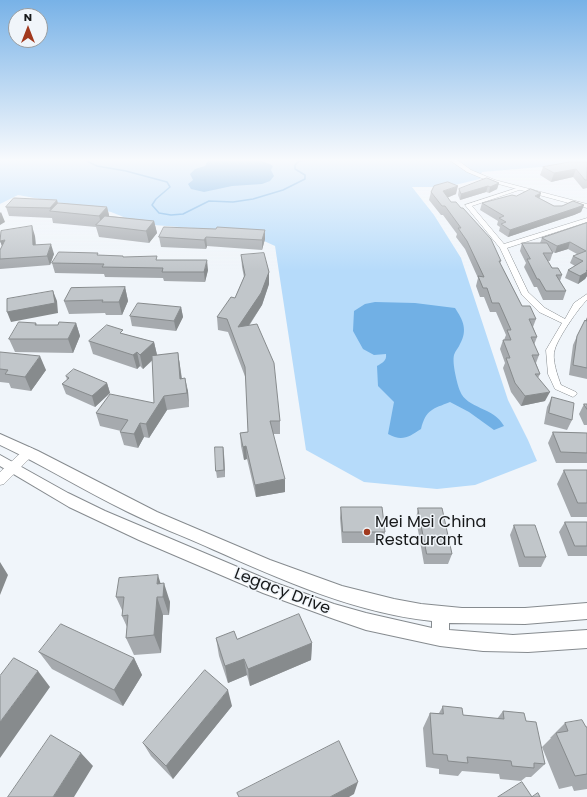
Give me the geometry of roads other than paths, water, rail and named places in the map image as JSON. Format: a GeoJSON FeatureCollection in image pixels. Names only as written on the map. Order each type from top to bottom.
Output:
{"type":"FeatureCollection","features":[{"type":"Feature","properties":{"kind":"main road","name":"Legacy Drive"},"geometry":{"type":"LineString","coordinates":[[0,439],[29,452],[131,507],[261,563],[365,600],[421,612],[487,617],[532,616],[587,611]]}},
{"type":"Feature","properties":{"kind":"main road","name":"Legacy Drive"},"geometry":{"type":"LineString","coordinates":[[6,464],[84,508],[249,580],[300,601],[350,618],[388,628],[440,638],[501,643],[545,643],[587,639]]}},
{"type":"Feature","properties":{"kind":"main road"},"geometry":{"type":"LineString","coordinates":[[249,580],[261,563]]}},
{"type":"Feature","properties":{"kind":"main road"},"geometry":{"type":"LineString","coordinates":[[440,638],[441,614]]}},
{"type":"Feature","properties":{"kind":"street"},"geometry":{"type":"LineString","coordinates":[[496,196],[468,205],[503,247],[525,293],[542,310],[566,322]]}},
{"type":"Feature","properties":{"kind":"street"},"geometry":{"type":"LineString","coordinates":[[548,196],[587,206]]}},
{"type":"Feature","properties":{"kind":"street"},"geometry":{"type":"LineString","coordinates":[[503,247],[587,220]]}},
{"type":"Feature","properties":{"kind":"street"},"geometry":{"type":"LineString","coordinates":[[574,394],[558,387],[552,374],[550,350],[577,305],[587,296]]}},
{"type":"Feature","properties":{"kind":"street"},"geometry":{"type":"LineString","coordinates":[[0,480],[6,464],[29,452]]}},
{"type":"Feature","properties":{"kind":"water"},"geometry":{"type":"Polygon","coordinates":[[[375,302],[415,303],[455,308],[464,325],[464,334],[454,359],[455,373],[460,391],[463,397],[468,401],[494,415],[504,426],[494,430],[469,412],[450,402],[431,411],[425,417],[421,429],[413,434],[405,438],[397,438],[388,434],[394,402],[378,386],[377,366],[385,360],[386,354],[374,355],[363,349],[353,331],[354,311],[365,304],[375,302]]]}},
{"type":"Feature","properties":{"kind":"waterway"},"geometry":{"type":"LineString","coordinates":[[159,196],[152,205],[159,213],[171,215],[183,214],[209,201],[233,202],[262,196]]}},
{"type":"Feature","properties":{"kind":"place","name":"Mei Mei China Restaurant"},"geometry":{"type":"Point","coordinates":[367,532]}}]}
